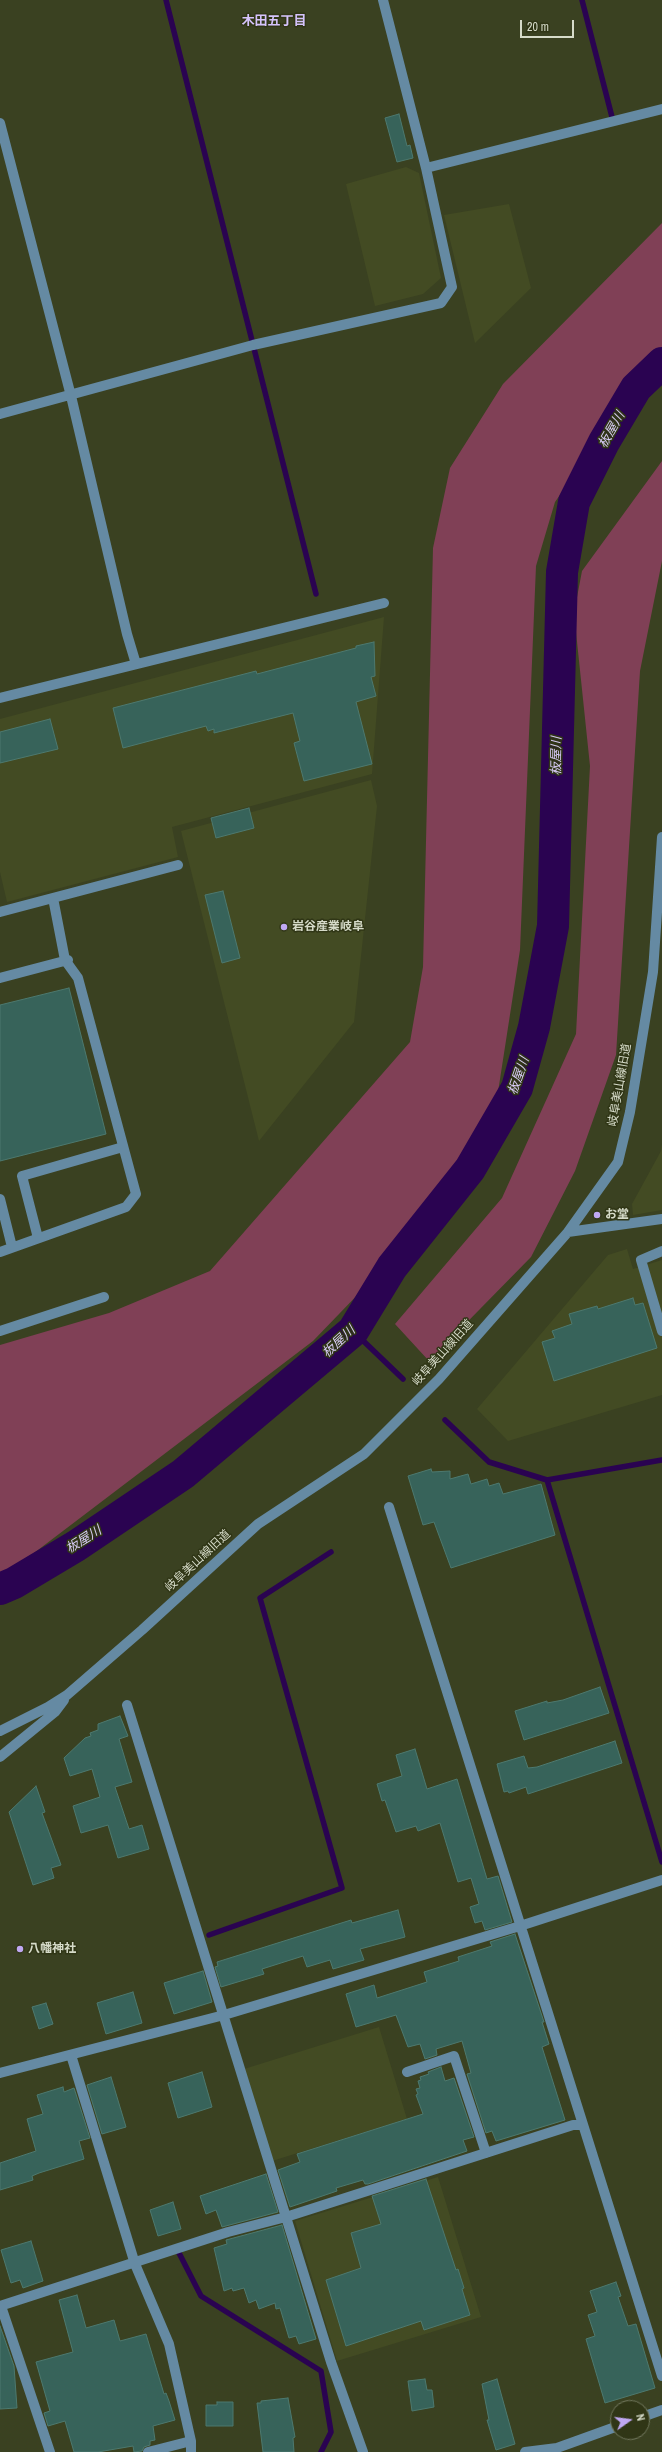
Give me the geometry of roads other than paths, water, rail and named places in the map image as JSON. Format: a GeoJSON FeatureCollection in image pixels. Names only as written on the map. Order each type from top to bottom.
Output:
{"type":"FeatureCollection","features":[{"type":"Feature","properties":{"kind":"street"},"geometry":{"type":"LineString","coordinates":[[0,414],[71,396],[254,345],[441,303],[452,287],[426,168],[383,0]]}},
{"type":"Feature","properties":{"kind":"street"},"geometry":{"type":"LineString","coordinates":[[426,168],[662,109]]}},
{"type":"Feature","properties":{"kind":"street"},"geometry":{"type":"LineString","coordinates":[[0,123],[71,396],[127,634],[136,664]]}},
{"type":"Feature","properties":{"kind":"street"},"geometry":{"type":"LineString","coordinates":[[0,698],[384,603]]}},
{"type":"Feature","properties":{"kind":"street","name":"岐阜美山線旧道"},"geometry":{"type":"LineString","coordinates":[[0,1731],[48,1707],[67,1695],[142,1630],[258,1524],[364,1454],[439,1379],[568,1232],[618,1162],[630,1112],[652,972],[662,837]]}},
{"type":"Feature","properties":{"kind":"street"},"geometry":{"type":"LineString","coordinates":[[0,912],[178,865]]}},
{"type":"Feature","properties":{"kind":"street"},"geometry":{"type":"LineString","coordinates":[[0,1252],[126,1207],[136,1194],[78,978],[67,960],[52,898]]}},
{"type":"Feature","properties":{"kind":"street"},"geometry":{"type":"LineString","coordinates":[[0,978],[67,960]]}},
{"type":"Feature","properties":{"kind":"street"},"geometry":{"type":"LineString","coordinates":[[38,1238],[22,1176],[123,1147]]}},
{"type":"Feature","properties":{"kind":"street"},"geometry":{"type":"LineString","coordinates":[[0,1199],[12,1247]]}},
{"type":"Feature","properties":{"kind":"street"},"geometry":{"type":"LineString","coordinates":[[568,1232],[662,1219]]}},
{"type":"Feature","properties":{"kind":"street"},"geometry":{"type":"LineString","coordinates":[[662,1251],[641,1260],[662,1330]]}},
{"type":"Feature","properties":{"kind":"street"},"geometry":{"type":"LineString","coordinates":[[0,1331],[104,1298]]}},
{"type":"Feature","properties":{"kind":"street"},"geometry":{"type":"LineString","coordinates":[[389,1506],[662,2376]]}},
{"type":"Feature","properties":{"kind":"street"},"geometry":{"type":"LineString","coordinates":[[0,1757],[55,1712],[67,1695]]}},
{"type":"Feature","properties":{"kind":"street"},"geometry":{"type":"LineString","coordinates":[[127,1705],[188,1907],[224,2015],[331,2362],[363,2452]]}},
{"type":"Feature","properties":{"kind":"street"},"geometry":{"type":"LineString","coordinates":[[0,2073],[224,2015],[520,1926],[662,1880]]}},
{"type":"Feature","properties":{"kind":"street"},"geometry":{"type":"LineString","coordinates":[[71,2055],[135,2264],[169,2344],[191,2441],[191,2452]]}},
{"type":"Feature","properties":{"kind":"street"},"geometry":{"type":"LineString","coordinates":[[407,2072],[454,2056],[486,2153]]}},
{"type":"Feature","properties":{"kind":"street"},"geometry":{"type":"LineString","coordinates":[[50,2452],[0,2306],[135,2264],[228,2232],[286,2216],[573,2125],[583,2125]]}},
{"type":"Feature","properties":{"kind":"street"},"geometry":{"type":"LineString","coordinates":[[650,2414],[662,2410]]}},
{"type":"Feature","properties":{"kind":"street"},"geometry":{"type":"LineString","coordinates":[[525,2452],[557,2450],[610,2429]]}},
{"type":"Feature","properties":{"kind":"street"},"geometry":{"type":"LineString","coordinates":[[148,2452],[191,2441]]}},
{"type":"Feature","properties":{"kind":"waterway"},"geometry":{"type":"LineString","coordinates":[[166,0],[316,594]]}},
{"type":"Feature","properties":{"kind":"waterway"},"geometry":{"type":"LineString","coordinates":[[582,0],[612,117]]}},
{"type":"Feature","properties":{"kind":"waterway","name":"板屋川"},"geometry":{"type":"LineString","coordinates":[[0,1589],[14,1583],[76,1546],[183,1474],[353,1331],[392,1267],[470,1169],[517,1088],[534,1027],[553,926],[562,572],[574,502],[604,442],[636,388],[662,363]]}},
{"type":"Feature","properties":{"kind":"waterway"},"geometry":{"type":"LineString","coordinates":[[353,1331],[403,1379]]}},
{"type":"Feature","properties":{"kind":"waterway"},"geometry":{"type":"LineString","coordinates":[[445,1420],[489,1462],[547,1480],[662,1460]]}},
{"type":"Feature","properties":{"kind":"waterway"},"geometry":{"type":"LineString","coordinates":[[547,1480],[662,1862]]}},
{"type":"Feature","properties":{"kind":"waterway"},"geometry":{"type":"LineString","coordinates":[[209,1935],[342,1888],[260,1598],[331,1552]]}},
{"type":"Feature","properties":{"kind":"waterway"},"geometry":{"type":"LineString","coordinates":[[177,2249],[201,2296],[321,2371],[331,2432],[321,2452]]}},
{"type":"Feature","properties":{"kind":"place","name":"岩谷産業岐阜"},"geometry":{"type":"Point","coordinates":[284,927]}},
{"type":"Feature","properties":{"kind":"place","name":"お堂"},"geometry":{"type":"Point","coordinates":[597,1215]}},
{"type":"Feature","properties":{"kind":"place","name":"八幡神社"},"geometry":{"type":"Point","coordinates":[20,1949]}},
{"type":"Feature","properties":{"kind":"district","name":"木田五丁目"},"geometry":{"type":"Point","coordinates":[274,22]}}]}
